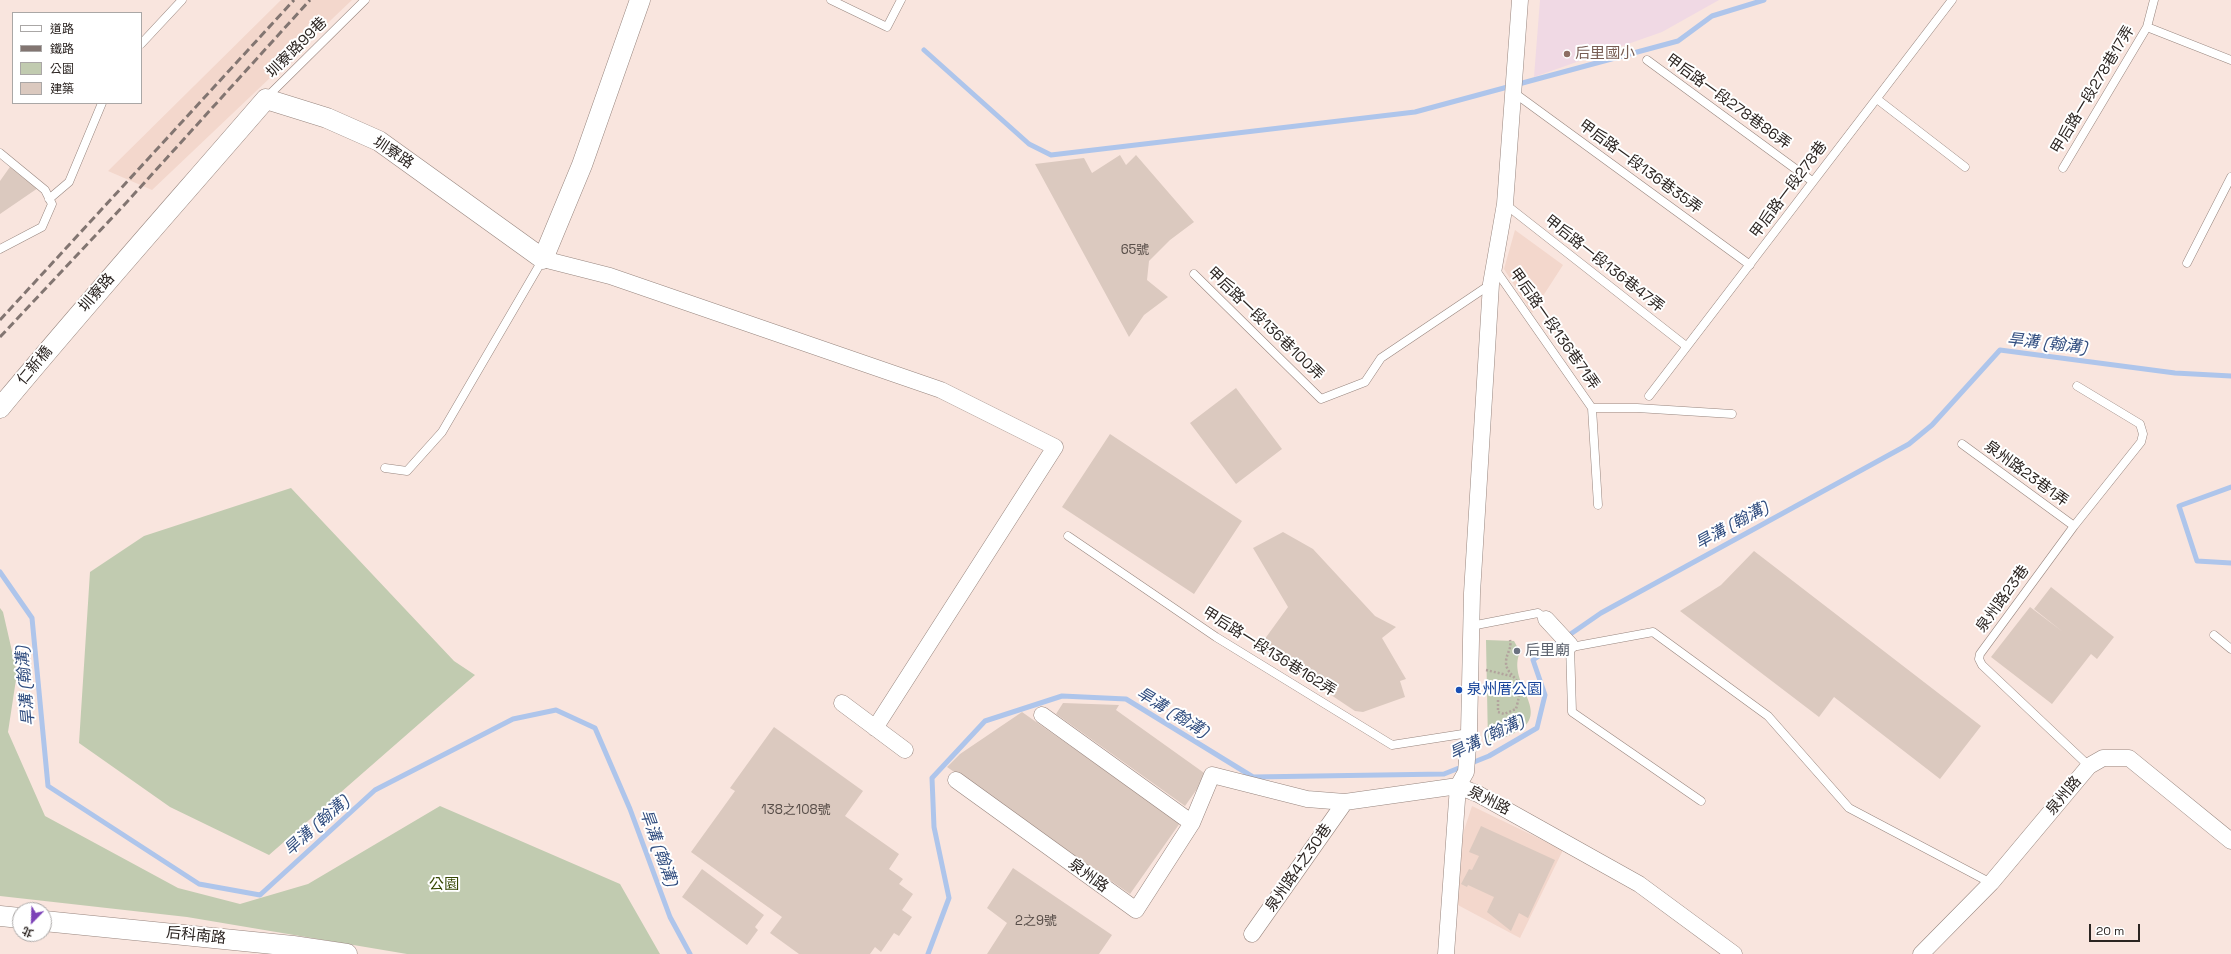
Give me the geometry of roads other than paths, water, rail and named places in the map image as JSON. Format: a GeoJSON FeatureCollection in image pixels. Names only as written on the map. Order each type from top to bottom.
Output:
{"type":"FeatureCollection","features":[{"type":"Feature","properties":{"kind":"street"},"geometry":{"type":"LineString","coordinates":[[640,0],[582,165],[543,259],[610,276],[941,390],[1055,447],[876,728]]}},
{"type":"Feature","properties":{"kind":"street"},"geometry":{"type":"LineString","coordinates":[[1446,954],[1458,786],[1466,772],[1469,733],[1471,626],[1491,284],[1505,204],[1520,0]]}},
{"type":"Feature","properties":{"kind":"street","name":"圳寮路"},"geometry":{"type":"LineString","coordinates":[[55,342],[266,99],[327,118],[379,141],[543,259]]}},
{"type":"Feature","properties":{"kind":"street","name":"仁新橋"},"geometry":{"type":"LineString","coordinates":[[0,408],[55,342]]}},
{"type":"Feature","properties":{"kind":"street"},"geometry":{"type":"LineString","coordinates":[[1546,619],[1570,645]]}},
{"type":"Feature","properties":{"kind":"street"},"geometry":{"type":"LineString","coordinates":[[842,703],[905,750]]}},
{"type":"Feature","properties":{"kind":"street"},"geometry":{"type":"LineString","coordinates":[[1042,715],[1192,823]]}},
{"type":"Feature","properties":{"kind":"street","name":"泉州路"},"geometry":{"type":"LineString","coordinates":[[1921,954],[1991,883],[2088,766],[2103,758],[2129,758],[2229,835]]}},
{"type":"Feature","properties":{"kind":"street","name":"泉州路"},"geometry":{"type":"LineString","coordinates":[[956,780],[1136,910],[1192,823],[1212,775],[1307,799],[1345,802],[1458,786],[1478,794],[1640,884],[1734,954]]}},
{"type":"Feature","properties":{"kind":"street","name":"泉州路4之30巷"},"geometry":{"type":"LineString","coordinates":[[1252,934],[1345,802]]}},
{"type":"Feature","properties":{"kind":"street"},"geometry":{"type":"LineString","coordinates":[[0,916],[12,917]]}},
{"type":"Feature","properties":{"kind":"street","name":"后科南路"},"geometry":{"type":"LineString","coordinates":[[52,922],[293,946],[347,954]]}},
{"type":"Feature","properties":{"kind":"street"},"geometry":{"type":"LineString","coordinates":[[0,930],[12,931]]}},
{"type":"Feature","properties":{"kind":"street","name":"后科南路"},"geometry":{"type":"LineString","coordinates":[[52,935],[237,954]]}},
{"type":"Feature","properties":{"kind":"lane"},"geometry":{"type":"LineString","coordinates":[[142,43],[182,0]]}},
{"type":"Feature","properties":{"kind":"lane","name":"圳寮路99巷"},"geometry":{"type":"LineString","coordinates":[[266,99],[365,0]]}},
{"type":"Feature","properties":{"kind":"lane"},"geometry":{"type":"LineString","coordinates":[[831,0],[887,27],[901,0]]}},
{"type":"Feature","properties":{"kind":"lane","name":"甲后路一段278巷"},"geometry":{"type":"LineString","coordinates":[[1649,396],[1952,0]]}},
{"type":"Feature","properties":{"kind":"lane","name":"甲后路一段278巷17弄"},"geometry":{"type":"LineString","coordinates":[[2063,168],[2147,27],[2154,0]]}},
{"type":"Feature","properties":{"kind":"lane"},"geometry":{"type":"LineString","coordinates":[[2147,27],[2231,60]]}},
{"type":"Feature","properties":{"kind":"lane","name":"甲后路一段278巷86弄"},"geometry":{"type":"LineString","coordinates":[[1647,60],[1812,181]]}},
{"type":"Feature","properties":{"kind":"lane","name":"甲后路一段136巷35弄"},"geometry":{"type":"LineString","coordinates":[[1513,86],[1750,265]]}},
{"type":"Feature","properties":{"kind":"lane"},"geometry":{"type":"LineString","coordinates":[[1876,99],[1965,167]]}},
{"type":"Feature","properties":{"kind":"lane"},"geometry":{"type":"LineString","coordinates":[[49,199],[70,182],[102,104]]}},
{"type":"Feature","properties":{"kind":"lane"},"geometry":{"type":"LineString","coordinates":[[0,153],[45,190],[52,204],[42,227],[0,249]]}},
{"type":"Feature","properties":{"kind":"lane"},"geometry":{"type":"LineString","coordinates":[[2187,263],[2231,177]]}},
{"type":"Feature","properties":{"kind":"lane","name":"甲后路一段136巷47弄"},"geometry":{"type":"LineString","coordinates":[[1505,204],[1686,346]]}},
{"type":"Feature","properties":{"kind":"lane"},"geometry":{"type":"LineString","coordinates":[[384,468],[407,470],[442,432],[543,259]]}},
{"type":"Feature","properties":{"kind":"lane","name":"甲后路一段136巷71弄"},"geometry":{"type":"LineString","coordinates":[[1495,268],[1592,408],[1637,408],[1732,414]]}},
{"type":"Feature","properties":{"kind":"lane","name":"甲后路一段136巷100弄"},"geometry":{"type":"LineString","coordinates":[[1194,274],[1321,399],[1366,382],[1381,358],[1491,284]]}},
{"type":"Feature","properties":{"kind":"lane","name":"泉州路23巷"},"geometry":{"type":"LineString","coordinates":[[2077,386],[2140,424],[2143,434],[2141,442],[2074,526],[1980,654],[1979,659],[1982,665],[2088,766]]}},
{"type":"Feature","properties":{"kind":"lane"},"geometry":{"type":"LineString","coordinates":[[1592,408],[1598,505]]}},
{"type":"Feature","properties":{"kind":"lane","name":"泉州路23巷1弄"},"geometry":{"type":"LineString","coordinates":[[1962,444],[2074,526]]}},
{"type":"Feature","properties":{"kind":"lane","name":"甲后路一段136巷162弄"},"geometry":{"type":"LineString","coordinates":[[1068,536],[1216,637],[1392,745],[1469,733]]}},
{"type":"Feature","properties":{"kind":"lane"},"geometry":{"type":"LineString","coordinates":[[1471,626],[1538,613],[1546,619]]}},
{"type":"Feature","properties":{"kind":"lane"},"geometry":{"type":"LineString","coordinates":[[1701,801],[1572,712],[1570,645],[1577,646],[1653,632],[1768,716],[1848,808],[1991,883]]}},
{"type":"Feature","properties":{"kind":"lane"},"geometry":{"type":"LineString","coordinates":[[2214,635],[2231,649]]}},
{"type":"Feature","properties":{"kind":"waterway"},"geometry":{"type":"LineString","coordinates":[[924,50],[1029,144],[1051,155],[1415,112],[1678,41],[1712,16],[1764,0]]}},
{"type":"Feature","properties":{"kind":"waterway","name":"旱溝 (翰溝)"},"geometry":{"type":"LineString","coordinates":[[928,954],[949,898],[934,827],[932,778],[985,721],[1062,696],[1126,699],[1253,777],[1444,774],[1489,756],[1537,728],[1545,695],[1533,660],[1601,613],[1909,444],[1932,425],[2000,350],[2175,373],[2231,376]]}},
{"type":"Feature","properties":{"kind":"waterway","name":"旱溝 (翰溝)"},"geometry":{"type":"LineString","coordinates":[[2231,487],[2179,506],[2197,561],[2231,563]]}},
{"type":"Feature","properties":{"kind":"waterway","name":"旱溝 (翰溝)"},"geometry":{"type":"LineString","coordinates":[[0,572],[32,618],[48,786],[199,884],[260,895],[375,790],[513,719],[556,710],[595,728],[630,809],[670,917],[690,954]]}},
{"type":"Feature","properties":{"kind":"railway"},"geometry":{"type":"LineString","coordinates":[[0,320],[294,0]]}},
{"type":"Feature","properties":{"kind":"railway"},"geometry":{"type":"LineString","coordinates":[[0,337],[126,203],[310,0]]}},
{"type":"Feature","properties":{"kind":"place","name":"后里國小"},"geometry":{"type":"Point","coordinates":[1567,54]}},
{"type":"Feature","properties":{"kind":"place","name":"后里廟"},"geometry":{"type":"Point","coordinates":[1517,651]}},
{"type":"Feature","properties":{"kind":"place","name":"泉州厝公園"},"geometry":{"type":"Point","coordinates":[1459,690]}},
{"type":"Feature","properties":{"kind":"park label","name":"公園"},"geometry":{"type":"Point","coordinates":[444,885]}}]}
